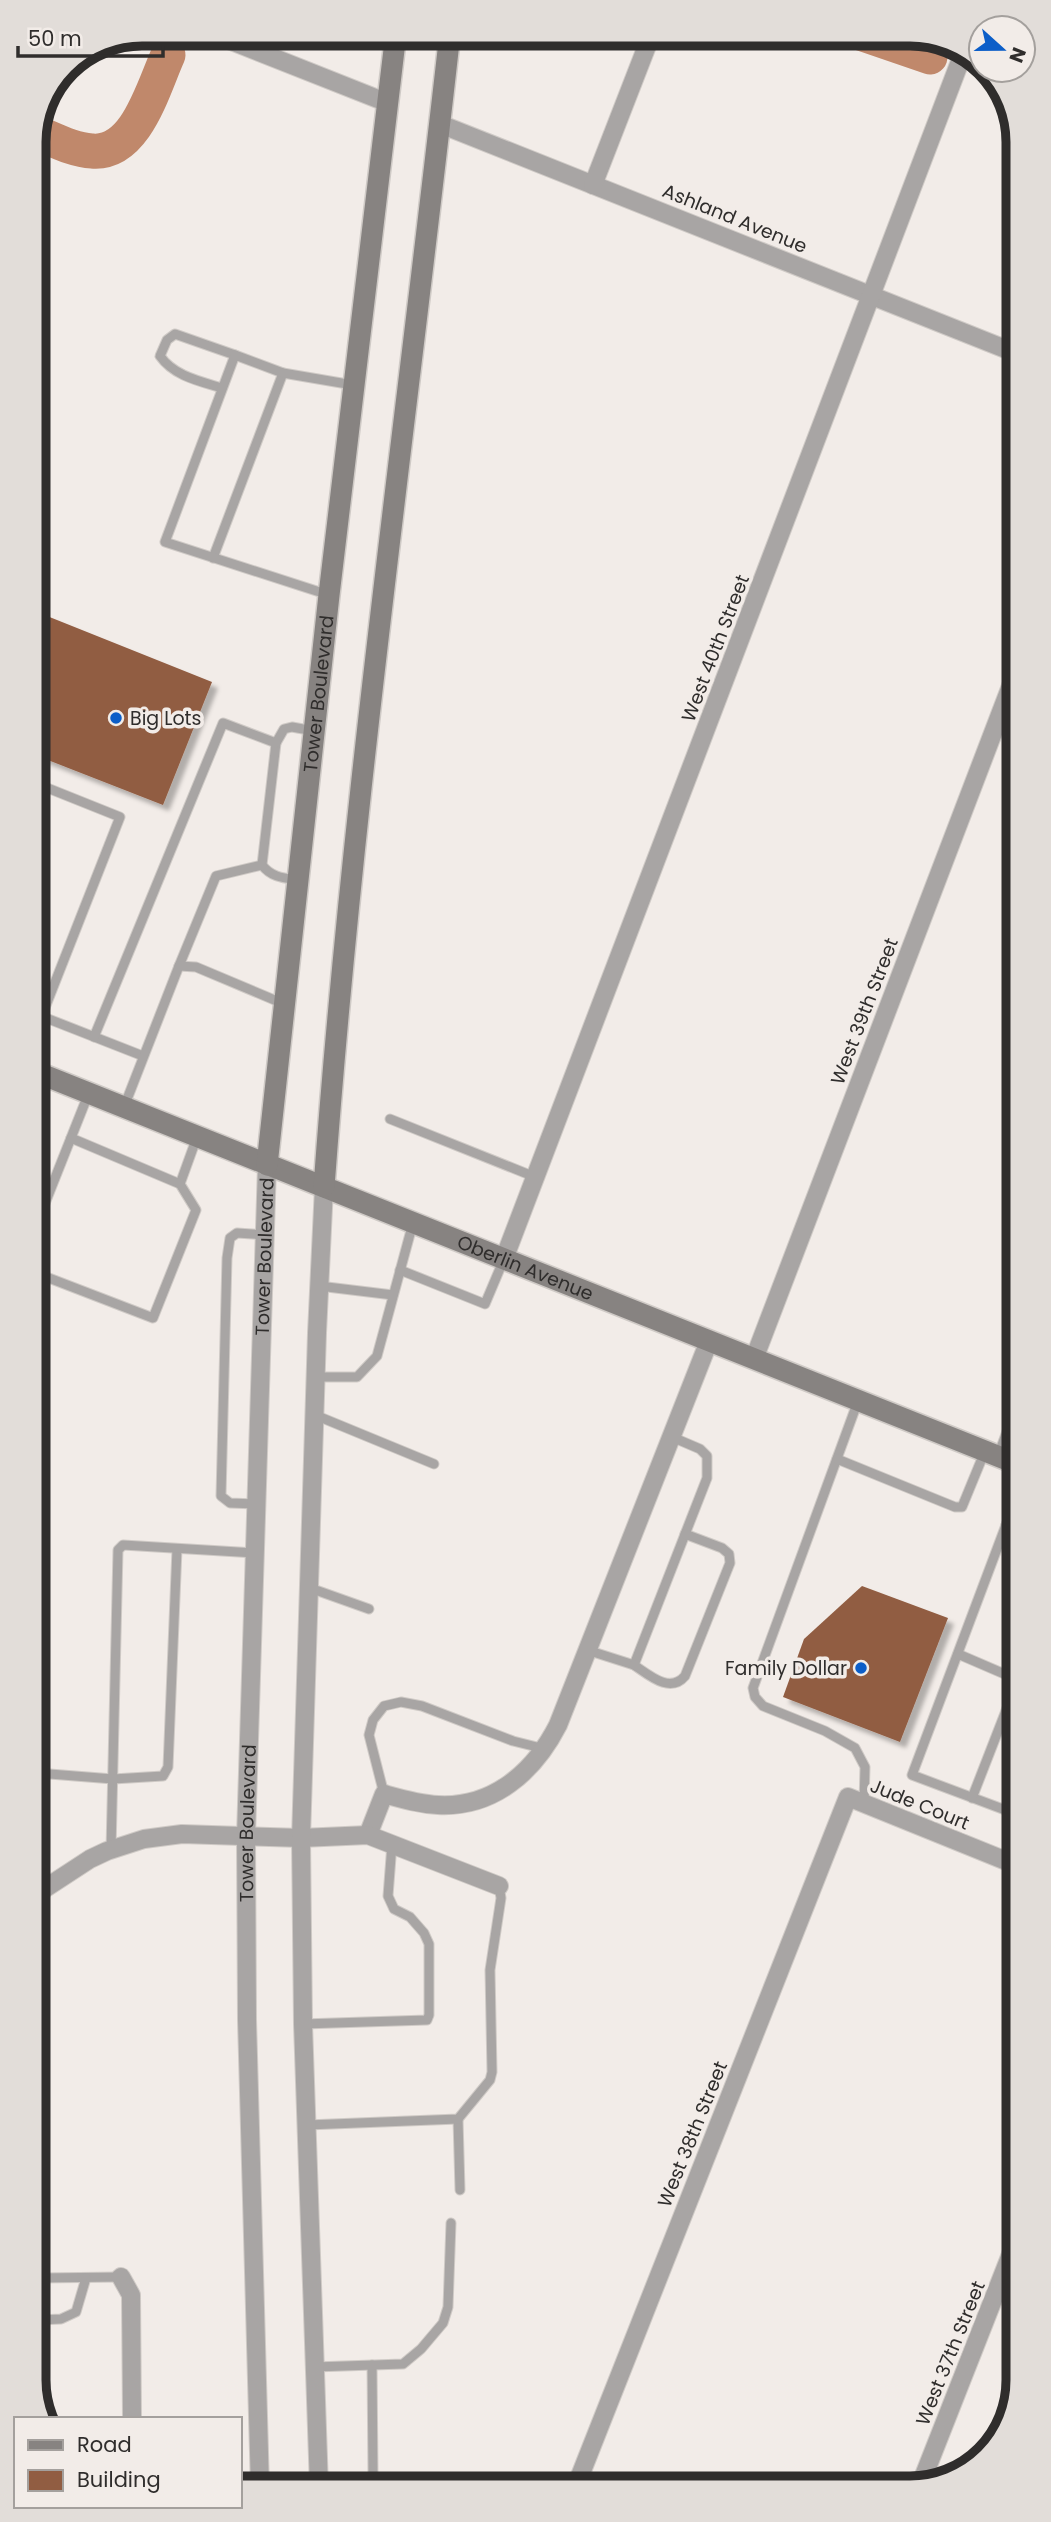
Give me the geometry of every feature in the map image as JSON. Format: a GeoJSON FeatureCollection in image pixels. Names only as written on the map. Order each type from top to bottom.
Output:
{"type":"FeatureCollection","features":[{"type":"Feature","properties":{"kind":"street"},"geometry":{"type":"LineString","coordinates":[[244,46],[388,103]]}},
{"type":"Feature","properties":{"kind":"street","name":"Tower Boulevard"},"geometry":{"type":"LineString","coordinates":[[260,2476],[247,2020],[246,1836],[267,1165],[353,384],[395,46]]}},
{"type":"Feature","properties":{"kind":"street"},"geometry":{"type":"LineString","coordinates":[[319,2476],[303,2024],[301,1838],[324,1187],[335,1029],[353,864],[449,46]]}},
{"type":"Feature","properties":{"kind":"street"},"geometry":{"type":"LineString","coordinates":[[593,185],[647,46]]}},
{"type":"Feature","properties":{"kind":"street","name":"West 40th Street"},"geometry":{"type":"LineString","coordinates":[[504,1259],[961,60]]}},
{"type":"Feature","properties":{"kind":"street","name":"Ashland Avenue"},"geometry":{"type":"LineString","coordinates":[[440,124],[1006,349]]}},
{"type":"Feature","properties":{"kind":"street","name":"West 39th Street"},"geometry":{"type":"LineString","coordinates":[[754,1359],[1006,699]]}},
{"type":"Feature","properties":{"kind":"street","name":"Oberlin Avenue"},"geometry":{"type":"LineString","coordinates":[[46,1076],[1001,1458]]}},
{"type":"Feature","properties":{"kind":"street"},"geometry":{"type":"LineString","coordinates":[[368,1835],[384,1794],[439,1805],[463,1803],[489,1796],[528,1769],[545,1749],[558,1726],[709,1341]]}},
{"type":"Feature","properties":{"kind":"street","name":"Jude Court"},"geometry":{"type":"LineString","coordinates":[[856,1800],[1006,1861]]}},
{"type":"Feature","properties":{"kind":"street","name":"West 38th Street"},"geometry":{"type":"LineString","coordinates":[[580,2476],[856,1800]]}},
{"type":"Feature","properties":{"kind":"street"},"geometry":{"type":"LineString","coordinates":[[45,1888],[90,1859],[111,1850],[163,1836],[301,1838],[368,1835],[499,1886]]}},
{"type":"Feature","properties":{"kind":"street","name":"West 37th Street"},"geometry":{"type":"LineString","coordinates":[[924,2475],[1006,2267]]}},
{"type":"Feature","properties":{"kind":"street"},"geometry":{"type":"LineString","coordinates":[[121,2277],[131,2295],[132,2417]]}},
{"type":"Feature","properties":{"kind":"lane"},"geometry":{"type":"LineString","coordinates":[[222,388],[182,375],[167,365],[160,356],[167,340],[175,334],[283,373],[353,384]]}},
{"type":"Feature","properties":{"kind":"lane"},"geometry":{"type":"LineString","coordinates":[[235,355],[165,542],[329,595]]}},
{"type":"Feature","properties":{"kind":"lane"},"geometry":{"type":"LineString","coordinates":[[213,558],[283,373]]}},
{"type":"Feature","properties":{"kind":"lane"},"geometry":{"type":"LineString","coordinates":[[94,1037],[223,723],[276,743]]}},
{"type":"Feature","properties":{"kind":"lane"},"geometry":{"type":"LineString","coordinates":[[297,880],[278,877],[267,872],[262,865],[276,743],[284,729],[292,727],[314,731]]}},
{"type":"Feature","properties":{"kind":"lane"},"geometry":{"type":"LineString","coordinates":[[46,787],[120,817],[46,1006]]}},
{"type":"Feature","properties":{"kind":"lane"},"geometry":{"type":"LineString","coordinates":[[124,1107],[216,876],[262,865]]}},
{"type":"Feature","properties":{"kind":"lane"},"geometry":{"type":"LineString","coordinates":[[179,967],[196,967],[284,1004]]}},
{"type":"Feature","properties":{"kind":"lane"},"geometry":{"type":"LineString","coordinates":[[46,1017],[143,1056]]}},
{"type":"Feature","properties":{"kind":"lane"},"geometry":{"type":"LineString","coordinates":[[46,1202],[88,1093]]}},
{"type":"Feature","properties":{"kind":"lane"},"geometry":{"type":"LineString","coordinates":[[390,1119],[535,1177]]}},
{"type":"Feature","properties":{"kind":"lane"},"geometry":{"type":"LineString","coordinates":[[180,1184],[197,1137]]}},
{"type":"Feature","properties":{"kind":"lane"},"geometry":{"type":"LineString","coordinates":[[45,1277],[153,1318],[196,1210],[180,1184],[71,1138]]}},
{"type":"Feature","properties":{"kind":"lane"},"geometry":{"type":"LineString","coordinates":[[316,1377],[357,1377],[377,1356],[413,1223]]}},
{"type":"Feature","properties":{"kind":"lane"},"geometry":{"type":"LineString","coordinates":[[256,1504],[230,1503],[221,1496],[228,1258],[230,1238],[237,1233],[265,1234]]}},
{"type":"Feature","properties":{"kind":"lane"},"geometry":{"type":"LineString","coordinates":[[400,1270],[485,1304],[504,1259]]}},
{"type":"Feature","properties":{"kind":"lane"},"geometry":{"type":"LineString","coordinates":[[319,1286],[393,1295]]}},
{"type":"Feature","properties":{"kind":"lane"},"geometry":{"type":"LineString","coordinates":[[856,1800],[865,1768],[855,1748],[825,1731],[763,1706],[754,1698],[753,1688],[858,1401]]}},
{"type":"Feature","properties":{"kind":"lane"},"geometry":{"type":"LineString","coordinates":[[315,1415],[434,1464]]}},
{"type":"Feature","properties":{"kind":"lane"},"geometry":{"type":"LineString","coordinates":[[634,1665],[707,1478],[707,1456],[700,1449],[672,1437]]}},
{"type":"Feature","properties":{"kind":"lane"},"geometry":{"type":"LineString","coordinates":[[837,1460],[955,1507],[962,1507],[1001,1458]]}},
{"type":"Feature","properties":{"kind":"lane"},"geometry":{"type":"LineString","coordinates":[[587,1650],[634,1665],[672,1685],[679,1683],[685,1676],[730,1563],[729,1554],[722,1548],[685,1534]]}},
{"type":"Feature","properties":{"kind":"lane"},"geometry":{"type":"LineString","coordinates":[[1006,1539],[912,1775],[1006,1810]]}},
{"type":"Feature","properties":{"kind":"lane"},"geometry":{"type":"LineString","coordinates":[[111,1850],[118,1550],[123,1545],[255,1553]]}},
{"type":"Feature","properties":{"kind":"lane"},"geometry":{"type":"LineString","coordinates":[[45,1774],[113,1779],[163,1776],[168,1767],[177,1549]]}},
{"type":"Feature","properties":{"kind":"lane"},"geometry":{"type":"LineString","coordinates":[[310,1588],[369,1609]]}},
{"type":"Feature","properties":{"kind":"lane"},"geometry":{"type":"LineString","coordinates":[[958,1654],[1006,1675]]}},
{"type":"Feature","properties":{"kind":"lane"},"geometry":{"type":"LineString","coordinates":[[384,1794],[369,1735],[373,1720],[384,1706],[401,1702],[422,1706],[513,1741],[545,1749]]}},
{"type":"Feature","properties":{"kind":"lane"},"geometry":{"type":"LineString","coordinates":[[972,1798],[1006,1711]]}},
{"type":"Feature","properties":{"kind":"lane"},"geometry":{"type":"LineString","coordinates":[[303,2024],[427,2020],[429,1944],[424,1933],[410,1917],[394,1909],[388,1896],[392,1844]]}},
{"type":"Feature","properties":{"kind":"lane"},"geometry":{"type":"LineString","coordinates":[[460,2190],[458,2119],[490,2080],[492,2072],[490,1970],[501,1898],[499,1886]]}},
{"type":"Feature","properties":{"kind":"lane"},"geometry":{"type":"LineString","coordinates":[[307,2125],[458,2119]]}},
{"type":"Feature","properties":{"kind":"lane"},"geometry":{"type":"LineString","coordinates":[[314,2367],[403,2364],[421,2349],[443,2323],[449,2307],[451,2223]]}},
{"type":"Feature","properties":{"kind":"lane"},"geometry":{"type":"LineString","coordinates":[[45,2278],[121,2277]]}},
{"type":"Feature","properties":{"kind":"lane"},"geometry":{"type":"LineString","coordinates":[[45,2320],[61,2319],[76,2312],[86,2278]]}},
{"type":"Feature","properties":{"kind":"lane"},"geometry":{"type":"LineString","coordinates":[[372,2365],[373,2474]]}},
{"type":"Feature","properties":{"kind":"building","name":"Big Lots"},"geometry":{"type":"Polygon","coordinates":[[[47,616],[212,682],[163,805],[46,759],[47,616]]]}},
{"type":"Feature","properties":{"kind":"building","name":"Family Dollar"},"geometry":{"type":"Polygon","coordinates":[[[862,1586],[948,1618],[900,1742],[783,1697],[804,1639],[862,1586]]]}},
{"type":"Feature","properties":{"kind":"waterway"},"geometry":{"type":"LineString","coordinates":[[898,46],[930,57]]}},
{"type":"Feature","properties":{"kind":"waterway"},"geometry":{"type":"LineString","coordinates":[[46,136],[92,151],[107,149],[120,142],[141,117],[168,55]]}},
{"type":"Feature","properties":{"kind":"place","name":"Big Lots"},"geometry":{"type":"Point","coordinates":[116,718]}},
{"type":"Feature","properties":{"kind":"place","name":"Family Dollar"},"geometry":{"type":"Point","coordinates":[861,1668]}}]}
